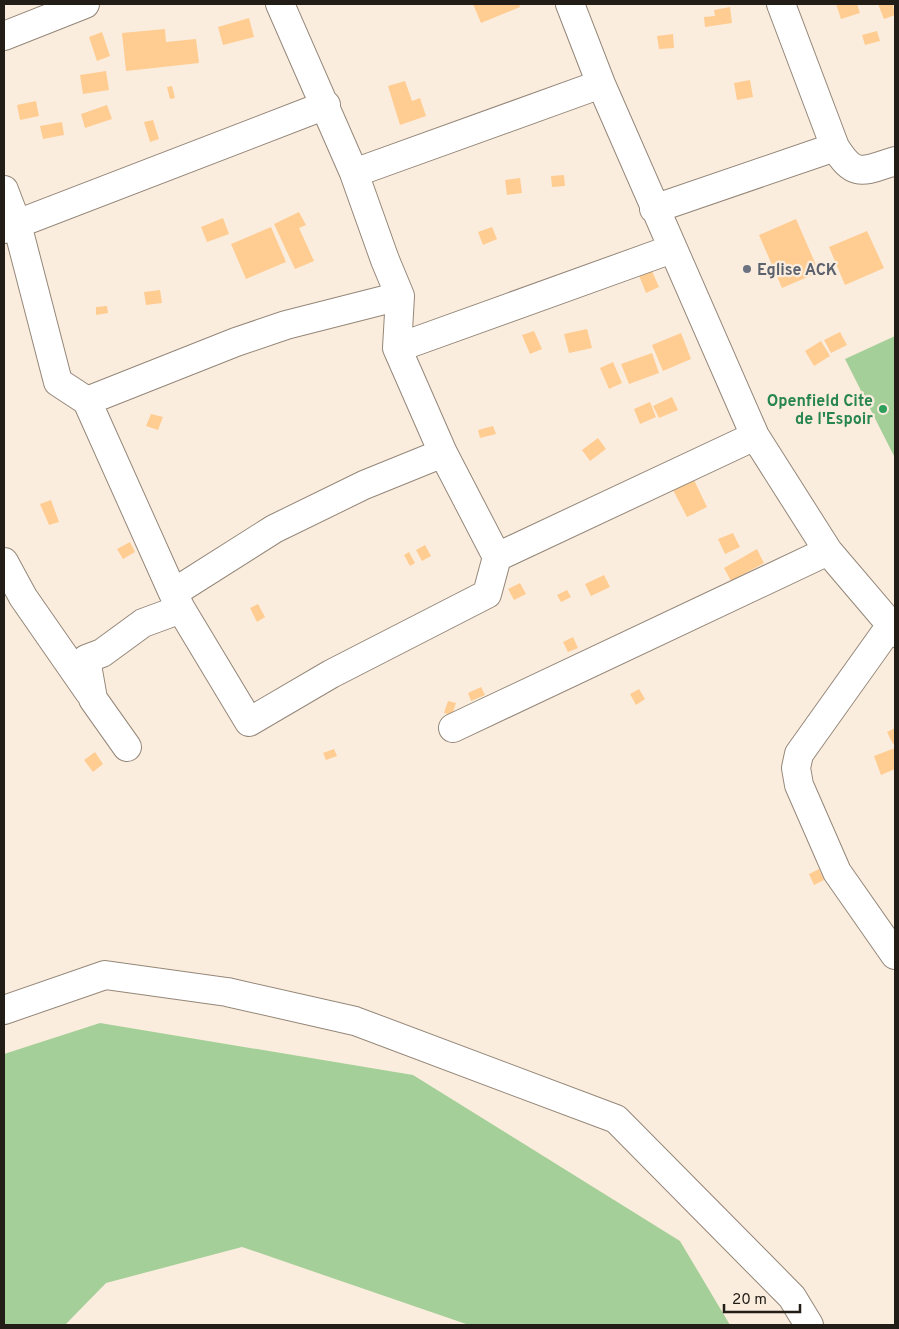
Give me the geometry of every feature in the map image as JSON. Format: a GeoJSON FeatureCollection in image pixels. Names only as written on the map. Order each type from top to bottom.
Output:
{"type":"FeatureCollection","features":[{"type":"Feature","properties":{"kind":"street"},"geometry":{"type":"LineString","coordinates":[[4,36],[85,4]]}},
{"type":"Feature","properties":{"kind":"street"},"geometry":{"type":"LineString","coordinates":[[4,190],[10,226],[58,382],[87,401],[177,601],[249,722],[331,674],[487,594],[497,557],[443,453],[397,348],[400,296],[354,173],[326,105],[280,4]]}},
{"type":"Feature","properties":{"kind":"street"},"geometry":{"type":"LineString","coordinates":[[570,4],[601,84],[654,209],[755,436],[828,551],[894,629],[799,754],[796,768],[799,784],[837,872],[895,955]]}},
{"type":"Feature","properties":{"kind":"street"},"geometry":{"type":"LineString","coordinates":[[781,4],[835,147],[844,161],[853,169],[866,170],[895,161]]}},
{"type":"Feature","properties":{"kind":"street"},"geometry":{"type":"LineString","coordinates":[[354,173],[601,84]]}},
{"type":"Feature","properties":{"kind":"street"},"geometry":{"type":"LineString","coordinates":[[10,226],[326,105]]}},
{"type":"Feature","properties":{"kind":"street"},"geometry":{"type":"LineString","coordinates":[[654,209],[835,147]]}},
{"type":"Feature","properties":{"kind":"street"},"geometry":{"type":"LineString","coordinates":[[397,348],[672,248]]}},
{"type":"Feature","properties":{"kind":"street"},"geometry":{"type":"LineString","coordinates":[[87,401],[236,342],[286,325],[400,296]]}},
{"type":"Feature","properties":{"kind":"street"},"geometry":{"type":"LineString","coordinates":[[497,557],[755,436]]}},
{"type":"Feature","properties":{"kind":"street"},"geometry":{"type":"LineString","coordinates":[[93,699],[86,659],[102,653],[177,601],[274,529],[364,485],[443,453]]}},
{"type":"Feature","properties":{"kind":"street"},"geometry":{"type":"LineString","coordinates":[[453,728],[828,551]]}},
{"type":"Feature","properties":{"kind":"street"},"geometry":{"type":"LineString","coordinates":[[4,562],[23,597],[127,747]]}},
{"type":"Feature","properties":{"kind":"street"},"geometry":{"type":"LineString","coordinates":[[4,1010],[105,974],[227,992],[355,1021],[616,1119],[792,1297],[809,1325]]}},
{"type":"Feature","properties":{"kind":"green space","name":"Openfield Cite de l'Espoir"},"geometry":{"type":"Polygon","coordinates":[[[895,336],[895,458],[845,359],[895,336]]]}},
{"type":"Feature","properties":{"kind":"green space"},"geometry":{"type":"Polygon","coordinates":[[[100,1023],[413,1075],[680,1241],[730,1325],[469,1325],[242,1247],[106,1283],[65,1325],[4,1325],[4,1054],[100,1023]]]}},
{"type":"Feature","properties":{"kind":"building"},"geometry":{"type":"Polygon","coordinates":[[[473,4],[519,4],[520,7],[481,23],[473,4]]]}},
{"type":"Feature","properties":{"kind":"building"},"geometry":{"type":"Polygon","coordinates":[[[836,4],[857,4],[860,13],[841,19],[836,4]]]}},
{"type":"Feature","properties":{"kind":"building"},"geometry":{"type":"Polygon","coordinates":[[[878,4],[893,4],[895,15],[884,19],[878,4]]]}},
{"type":"Feature","properties":{"kind":"building"},"geometry":{"type":"Polygon","coordinates":[[[730,7],[732,23],[705,27],[704,17],[715,16],[714,10],[730,7]]]}},
{"type":"Feature","properties":{"kind":"building"},"geometry":{"type":"Polygon","coordinates":[[[249,18],[254,37],[223,45],[218,27],[249,18]]]}},
{"type":"Feature","properties":{"kind":"building"},"geometry":{"type":"Polygon","coordinates":[[[165,29],[166,42],[196,39],[199,63],[126,71],[122,33],[165,29]]]}},
{"type":"Feature","properties":{"kind":"building"},"geometry":{"type":"Polygon","coordinates":[[[877,31],[880,41],[865,45],[862,35],[877,31]]]}},
{"type":"Feature","properties":{"kind":"building"},"geometry":{"type":"Polygon","coordinates":[[[102,32],[110,56],[97,61],[89,37],[102,32]]]}},
{"type":"Feature","properties":{"kind":"building"},"geometry":{"type":"Polygon","coordinates":[[[673,34],[674,48],[659,49],[657,36],[673,34]]]}},
{"type":"Feature","properties":{"kind":"building"},"geometry":{"type":"Polygon","coordinates":[[[106,71],[109,90],[83,94],[80,75],[106,71]]]}},
{"type":"Feature","properties":{"kind":"building"},"geometry":{"type":"Polygon","coordinates":[[[750,80],[753,97],[737,100],[734,83],[750,80]]]}},
{"type":"Feature","properties":{"kind":"building"},"geometry":{"type":"Polygon","coordinates":[[[405,81],[412,101],[420,98],[426,116],[400,125],[388,86],[405,81]]]}},
{"type":"Feature","properties":{"kind":"building"},"geometry":{"type":"Polygon","coordinates":[[[172,86],[175,98],[170,99],[167,87],[172,86]]]}},
{"type":"Feature","properties":{"kind":"building"},"geometry":{"type":"Polygon","coordinates":[[[36,101],[39,116],[20,120],[17,105],[36,101]]]}},
{"type":"Feature","properties":{"kind":"building"},"geometry":{"type":"Polygon","coordinates":[[[107,105],[112,119],[85,128],[81,114],[107,105]]]}},
{"type":"Feature","properties":{"kind":"building"},"geometry":{"type":"Polygon","coordinates":[[[153,120],[159,139],[150,142],[144,122],[153,120]]]}},
{"type":"Feature","properties":{"kind":"building"},"geometry":{"type":"Polygon","coordinates":[[[62,122],[64,135],[43,139],[40,126],[62,122]]]}},
{"type":"Feature","properties":{"kind":"building"},"geometry":{"type":"Polygon","coordinates":[[[564,175],[565,186],[552,187],[551,176],[564,175]]]}},
{"type":"Feature","properties":{"kind":"building"},"geometry":{"type":"Polygon","coordinates":[[[520,178],[522,193],[507,195],[505,180],[520,178]]]}},
{"type":"Feature","properties":{"kind":"building"},"geometry":{"type":"Polygon","coordinates":[[[299,212],[306,225],[299,228],[314,261],[295,269],[274,224],[299,212]]]}},
{"type":"Feature","properties":{"kind":"building"},"geometry":{"type":"Polygon","coordinates":[[[223,218],[229,234],[207,242],[201,227],[223,218]]]}},
{"type":"Feature","properties":{"kind":"building"},"geometry":{"type":"Polygon","coordinates":[[[796,219],[819,272],[782,288],[759,235],[796,219]]]}},
{"type":"Feature","properties":{"kind":"building"},"geometry":{"type":"Polygon","coordinates":[[[271,227],[286,262],[246,279],[231,244],[271,227]]]}},
{"type":"Feature","properties":{"kind":"building"},"geometry":{"type":"Polygon","coordinates":[[[492,227],[497,239],[483,245],[478,232],[492,227]]]}},
{"type":"Feature","properties":{"kind":"building"},"geometry":{"type":"Polygon","coordinates":[[[867,231],[884,268],[845,285],[829,247],[867,231]]]}},
{"type":"Feature","properties":{"kind":"building"},"geometry":{"type":"Polygon","coordinates":[[[648,262],[659,287],[646,293],[636,268],[648,262]]]}},
{"type":"Feature","properties":{"kind":"building"},"geometry":{"type":"Polygon","coordinates":[[[160,290],[162,303],[146,305],[144,292],[160,290]]]}},
{"type":"Feature","properties":{"kind":"building"},"geometry":{"type":"Polygon","coordinates":[[[107,306],[108,313],[96,315],[96,307],[107,306]]]}},
{"type":"Feature","properties":{"kind":"building"},"geometry":{"type":"Polygon","coordinates":[[[587,329],[592,348],[569,353],[564,334],[587,329]]]}},
{"type":"Feature","properties":{"kind":"building"},"geometry":{"type":"Polygon","coordinates":[[[534,331],[542,349],[530,354],[522,335],[534,331]]]}},
{"type":"Feature","properties":{"kind":"building"},"geometry":{"type":"Polygon","coordinates":[[[840,332],[847,345],[831,353],[824,340],[840,332]]]}},
{"type":"Feature","properties":{"kind":"building"},"geometry":{"type":"Polygon","coordinates":[[[681,333],[691,359],[663,371],[652,345],[681,333]]]}},
{"type":"Feature","properties":{"kind":"building"},"geometry":{"type":"Polygon","coordinates":[[[821,341],[830,356],[814,366],[805,351],[821,341]]]}},
{"type":"Feature","properties":{"kind":"building"},"geometry":{"type":"Polygon","coordinates":[[[652,353],[659,373],[629,384],[621,364],[652,353]]]}},
{"type":"Feature","properties":{"kind":"building"},"geometry":{"type":"Polygon","coordinates":[[[613,362],[622,383],[609,389],[600,368],[613,362]]]}},
{"type":"Feature","properties":{"kind":"building"},"geometry":{"type":"Polygon","coordinates":[[[672,397],[678,410],[659,418],[653,406],[672,397]]]}},
{"type":"Feature","properties":{"kind":"building"},"geometry":{"type":"Polygon","coordinates":[[[650,402],[656,417],[640,424],[634,409],[650,402]]]}},
{"type":"Feature","properties":{"kind":"building"},"geometry":{"type":"Polygon","coordinates":[[[151,414],[163,417],[158,430],[146,426],[151,414]]]}},
{"type":"Feature","properties":{"kind":"building"},"geometry":{"type":"Polygon","coordinates":[[[493,426],[496,434],[480,438],[478,430],[493,426]]]}},
{"type":"Feature","properties":{"kind":"building"},"geometry":{"type":"Polygon","coordinates":[[[598,438],[606,449],[590,461],[582,450],[598,438]]]}},
{"type":"Feature","properties":{"kind":"building"},"geometry":{"type":"Polygon","coordinates":[[[693,478],[707,507],[687,517],[672,488],[693,478]]]}},
{"type":"Feature","properties":{"kind":"building"},"geometry":{"type":"Polygon","coordinates":[[[51,500],[59,522],[49,525],[40,504],[51,500]]]}},
{"type":"Feature","properties":{"kind":"building"},"geometry":{"type":"Polygon","coordinates":[[[733,533],[740,547],[725,554],[718,539],[733,533]]]}},
{"type":"Feature","properties":{"kind":"building"},"geometry":{"type":"Polygon","coordinates":[[[130,542],[135,552],[123,559],[117,549],[130,542]]]}},
{"type":"Feature","properties":{"kind":"building"},"geometry":{"type":"Polygon","coordinates":[[[425,545],[431,556],[422,561],[416,550],[425,545]]]}},
{"type":"Feature","properties":{"kind":"building"},"geometry":{"type":"Polygon","coordinates":[[[757,549],[764,563],[731,581],[724,568],[757,549]]]}},
{"type":"Feature","properties":{"kind":"building"},"geometry":{"type":"Polygon","coordinates":[[[409,552],[415,563],[410,566],[404,555],[409,552]]]}},
{"type":"Feature","properties":{"kind":"building"},"geometry":{"type":"Polygon","coordinates":[[[604,575],[610,587],[591,596],[585,584],[604,575]]]}},
{"type":"Feature","properties":{"kind":"building"},"geometry":{"type":"Polygon","coordinates":[[[520,583],[526,594],[514,600],[508,589],[520,583]]]}},
{"type":"Feature","properties":{"kind":"building"},"geometry":{"type":"Polygon","coordinates":[[[567,590],[571,597],[561,602],[557,595],[567,590]]]}},
{"type":"Feature","properties":{"kind":"building"},"geometry":{"type":"Polygon","coordinates":[[[258,604],[265,617],[257,622],[250,608],[258,604]]]}},
{"type":"Feature","properties":{"kind":"building"},"geometry":{"type":"Polygon","coordinates":[[[573,637],[578,648],[568,652],[563,642],[573,637]]]}},
{"type":"Feature","properties":{"kind":"building"},"geometry":{"type":"Polygon","coordinates":[[[481,687],[485,695],[471,701],[468,693],[481,687]]]}},
{"type":"Feature","properties":{"kind":"building"},"geometry":{"type":"Polygon","coordinates":[[[639,689],[645,699],[636,705],[630,694],[639,689]]]}},
{"type":"Feature","properties":{"kind":"building"},"geometry":{"type":"Polygon","coordinates":[[[448,701],[456,703],[452,715],[444,713],[448,701]]]}},
{"type":"Feature","properties":{"kind":"building"},"geometry":{"type":"Polygon","coordinates":[[[895,728],[895,743],[893,744],[887,732],[895,728]]]}},
{"type":"Feature","properties":{"kind":"building"},"geometry":{"type":"Polygon","coordinates":[[[895,748],[895,769],[881,775],[874,756],[895,748]]]}},
{"type":"Feature","properties":{"kind":"building"},"geometry":{"type":"Polygon","coordinates":[[[334,749],[337,756],[326,760],[323,753],[334,749]]]}},
{"type":"Feature","properties":{"kind":"building"},"geometry":{"type":"Polygon","coordinates":[[[95,752],[103,764],[93,772],[84,760],[95,752]]]}},
{"type":"Feature","properties":{"kind":"building"},"geometry":{"type":"Polygon","coordinates":[[[819,869],[824,880],[814,885],[809,874],[819,869]]]}},
{"type":"Feature","properties":{"kind":"place","name":"Eglise ACK"},"geometry":{"type":"Point","coordinates":[747,269]}},
{"type":"Feature","properties":{"kind":"place","name":"Openfield Cite de l'Espoir"},"geometry":{"type":"Point","coordinates":[883,409]}}]}
